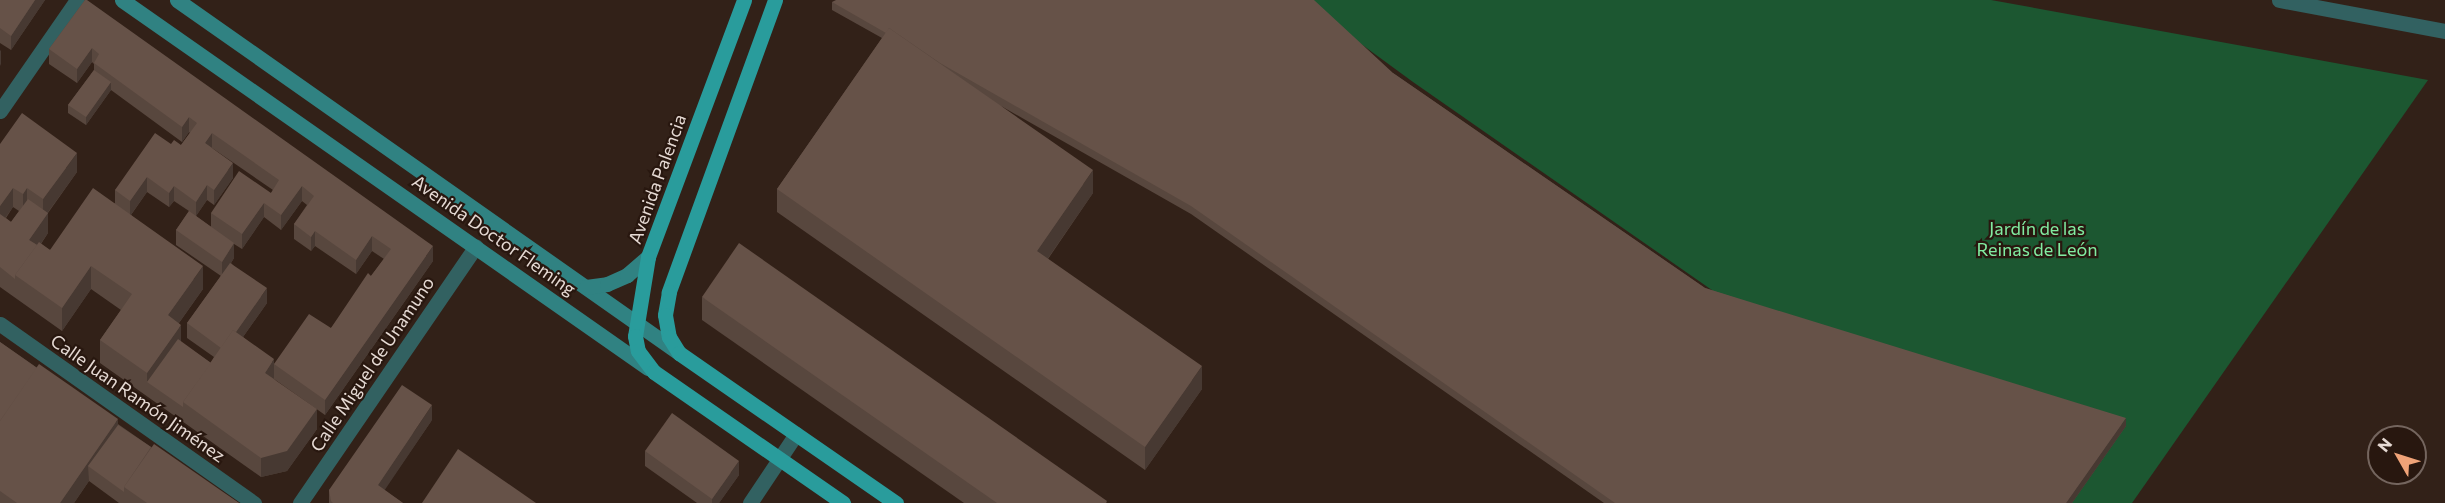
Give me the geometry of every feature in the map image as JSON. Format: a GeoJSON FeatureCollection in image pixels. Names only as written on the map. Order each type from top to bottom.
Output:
{"type":"FeatureCollection","features":[{"type":"Feature","properties":{"kind":"main road","name":"Avenida Doctor Fleming"},"geometry":{"type":"LineString","coordinates":[[122,0],[843,503]]}},
{"type":"Feature","properties":{"kind":"main road","name":"Avenida Doctor Fleming"},"geometry":{"type":"LineString","coordinates":[[177,0],[896,503]]}},
{"type":"Feature","properties":{"kind":"main road","name":"Avenida Palencia"},"geometry":{"type":"LineString","coordinates":[[654,372],[638,351],[635,336],[648,257],[744,0]]}},
{"type":"Feature","properties":{"kind":"main road"},"geometry":{"type":"LineString","coordinates":[[679,353],[669,337],[665,315],[669,292],[775,0]]}},
{"type":"Feature","properties":{"kind":"main road"},"geometry":{"type":"LineString","coordinates":[[586,287],[607,284],[627,275],[648,257]]}},
{"type":"Feature","properties":{"kind":"street"},"geometry":{"type":"LineString","coordinates":[[0,111],[77,0]]}},
{"type":"Feature","properties":{"kind":"street"},"geometry":{"type":"LineString","coordinates":[[2279,0],[2445,31]]}},
{"type":"Feature","properties":{"kind":"street","name":"Calle Miguel de Unamuno"},"geometry":{"type":"LineString","coordinates":[[300,503],[476,246]]}},
{"type":"Feature","properties":{"kind":"street","name":"Calle Juan Ramón Jiménez"},"geometry":{"type":"LineString","coordinates":[[0,324],[254,503]]}},
{"type":"Feature","properties":{"kind":"street"},"geometry":{"type":"LineString","coordinates":[[750,503],[796,434]]}},
{"type":"Feature","properties":{"kind":"green space","name":"Jardín de las Reinas de León"},"geometry":{"type":"Polygon","coordinates":[[[1301,0],[1991,0],[2428,80],[2132,503],[2018,503],[1413,82],[1301,0]]]}},
{"type":"Feature","properties":{"kind":"building"},"geometry":{"type":"Polygon","coordinates":[[[0,0],[35,0],[11,36],[0,28],[0,0]]]}},
{"type":"Feature","properties":{"kind":"building"},"geometry":{"type":"Polygon","coordinates":[[[85,0],[433,246],[325,400],[274,364],[309,314],[331,328],[368,273],[371,276],[391,249],[372,236],[356,260],[315,231],[311,237],[294,224],[314,196],[302,186],[281,215],[264,203],[242,234],[211,213],[239,171],[271,193],[279,180],[212,133],[205,143],[233,163],[214,190],[207,185],[196,202],[174,186],[169,193],[147,177],[130,201],[115,190],[155,133],[171,144],[174,140],[181,145],[197,123],[189,117],[182,127],[94,63],[99,54],[92,48],[77,69],[49,49],[85,0]]]}},
{"type":"Feature","properties":{"kind":"building"},"geometry":{"type":"Polygon","coordinates":[[[836,0],[1314,0],[1393,73],[1705,288],[2126,418],[2066,503],[1615,503],[1191,206],[940,63],[889,28],[886,33],[832,2],[836,0]]]}},
{"type":"Feature","properties":{"kind":"building"},"geometry":{"type":"Polygon","coordinates":[[[889,28],[1093,170],[1037,251],[1202,366],[1145,447],[777,189],[889,28]]]}},
{"type":"Feature","properties":{"kind":"building"},"geometry":{"type":"Polygon","coordinates":[[[94,70],[111,82],[86,117],[68,105],[94,70]]]}},
{"type":"Feature","properties":{"kind":"building"},"geometry":{"type":"Polygon","coordinates":[[[22,113],[77,153],[43,199],[27,188],[23,194],[13,188],[0,206],[0,144],[22,113]]]}},
{"type":"Feature","properties":{"kind":"building"},"geometry":{"type":"Polygon","coordinates":[[[93,188],[203,266],[168,315],[181,325],[147,373],[100,340],[132,294],[91,266],[62,308],[15,275],[39,242],[50,250],[93,188]]]}},
{"type":"Feature","properties":{"kind":"building"},"geometry":{"type":"Polygon","coordinates":[[[28,199],[48,213],[29,240],[37,245],[15,275],[15,279],[0,267],[0,214],[11,222],[28,199]]]}},
{"type":"Feature","properties":{"kind":"building"},"geometry":{"type":"Polygon","coordinates":[[[189,211],[234,243],[222,262],[176,230],[189,211]]]}},
{"type":"Feature","properties":{"kind":"building"},"geometry":{"type":"Polygon","coordinates":[[[739,243],[1107,501],[1106,503],[997,503],[702,297],[739,243]]]}},
{"type":"Feature","properties":{"kind":"building"},"geometry":{"type":"Polygon","coordinates":[[[230,263],[267,288],[236,332],[233,330],[221,348],[187,323],[230,263]]]}},
{"type":"Feature","properties":{"kind":"building"},"geometry":{"type":"Polygon","coordinates":[[[233,330],[274,359],[265,373],[317,409],[287,451],[261,458],[183,402],[233,330]]]}},
{"type":"Feature","properties":{"kind":"building"},"geometry":{"type":"Polygon","coordinates":[[[178,339],[211,363],[183,402],[183,407],[147,382],[178,339]]]}},
{"type":"Feature","properties":{"kind":"building"},"geometry":{"type":"Polygon","coordinates":[[[0,342],[37,368],[0,421],[0,342]]]}},
{"type":"Feature","properties":{"kind":"building"},"geometry":{"type":"Polygon","coordinates":[[[39,364],[118,419],[60,503],[17,503],[0,491],[0,421],[39,364]]]}},
{"type":"Feature","properties":{"kind":"building"},"geometry":{"type":"Polygon","coordinates":[[[402,385],[432,405],[378,485],[403,503],[333,503],[329,490],[402,385]]]}},
{"type":"Feature","properties":{"kind":"building"},"geometry":{"type":"Polygon","coordinates":[[[672,413],[739,461],[712,499],[645,451],[672,413]]]}},
{"type":"Feature","properties":{"kind":"building"},"geometry":{"type":"Polygon","coordinates":[[[118,425],[151,447],[124,487],[124,492],[88,466],[118,425]]]}},
{"type":"Feature","properties":{"kind":"building"},"geometry":{"type":"Polygon","coordinates":[[[154,444],[239,503],[147,503],[124,487],[154,444]]]}},
{"type":"Feature","properties":{"kind":"building"},"geometry":{"type":"Polygon","coordinates":[[[458,449],[536,503],[422,503],[458,449]]]}}]}
